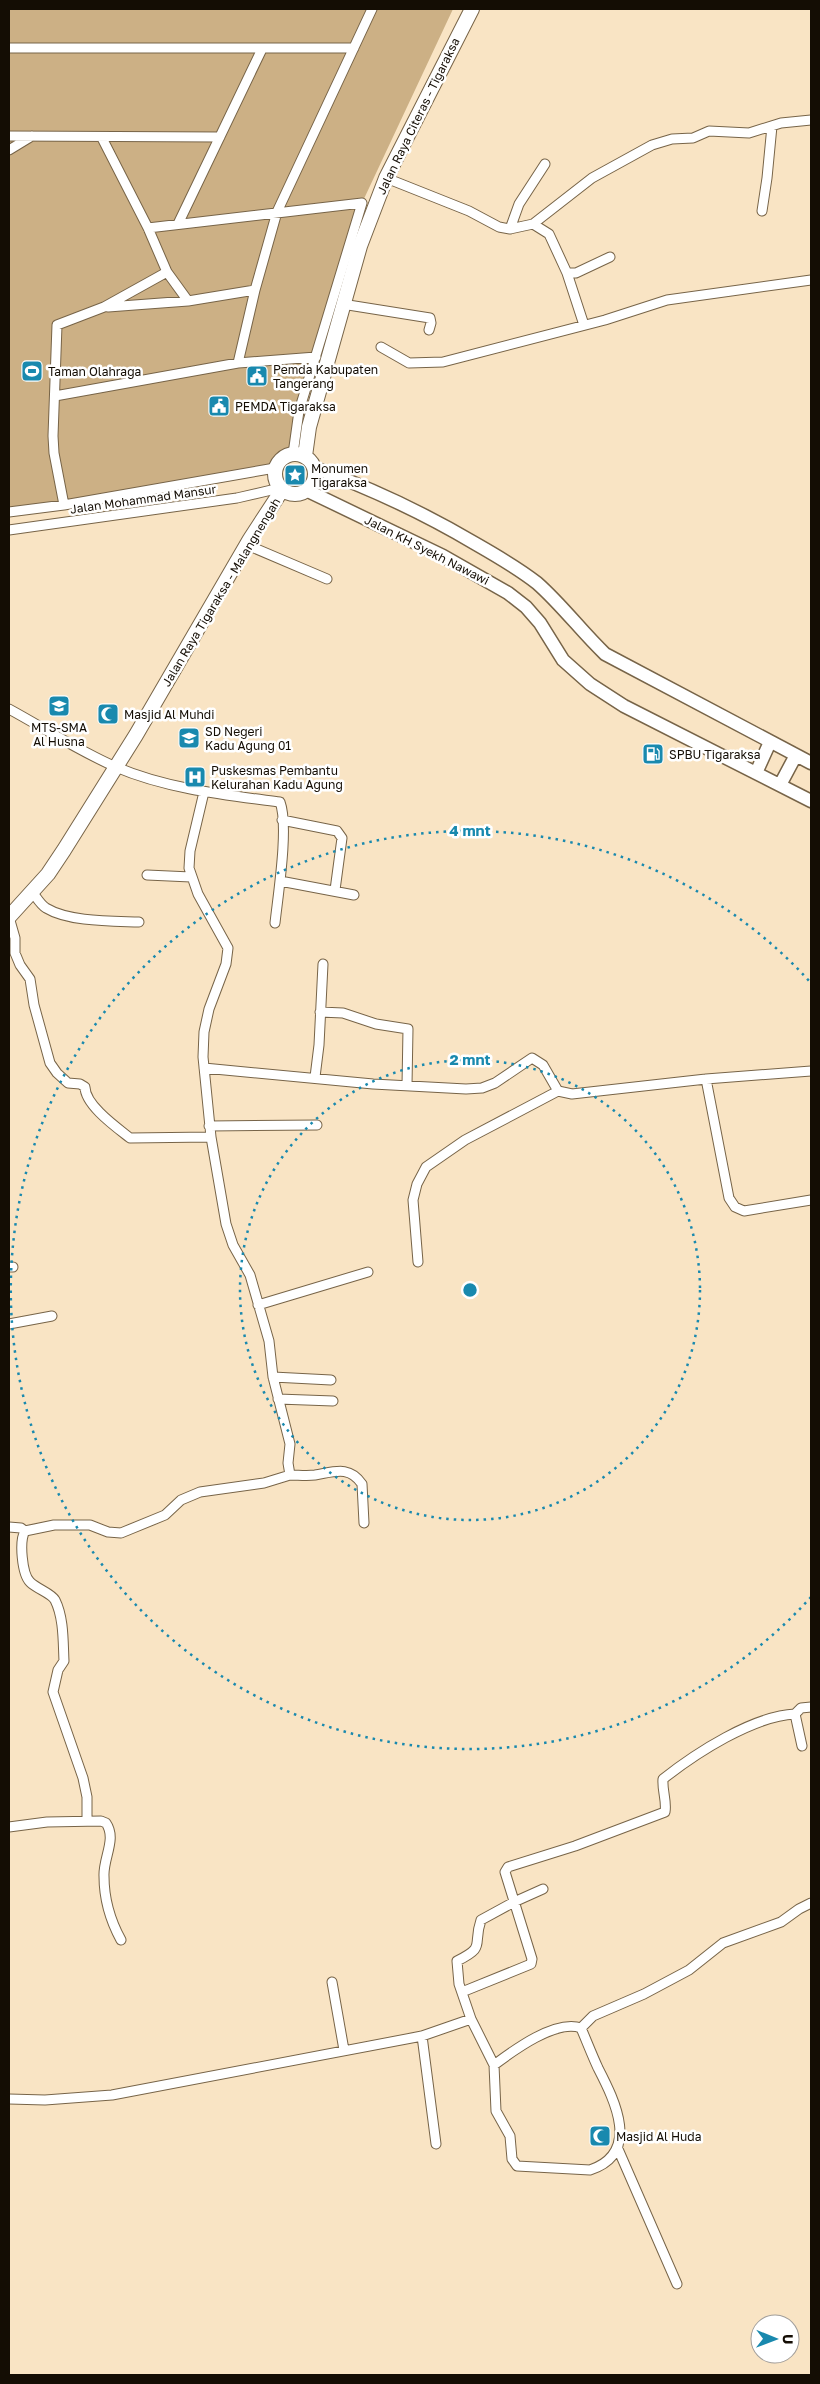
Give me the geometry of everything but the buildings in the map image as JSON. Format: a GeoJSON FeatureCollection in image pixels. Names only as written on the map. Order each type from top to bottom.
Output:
{"type":"FeatureCollection","features":[{"type":"Feature","properties":{"kind":"main road","name":"Jalan Raya Citeras - Tigaraksa"},"geometry":{"type":"LineString","coordinates":[[299,455],[309,427],[342,304],[360,246],[386,178],[472,9]]}},
{"type":"Feature","properties":{"kind":"main road"},"geometry":{"type":"LineString","coordinates":[[315,468],[314,479],[306,490],[299,494],[290,494],[281,489],[275,479],[275,468],[279,461],[299,455],[315,468],[374,490],[441,523],[507,562],[536,582],[564,608],[590,640],[605,654],[811,763]]}},
{"type":"Feature","properties":{"kind":"main road","name":"Jalan Raya Tigaraksa - Malangnengah"},"geometry":{"type":"LineString","coordinates":[[9,917],[48,874],[116,767],[281,489]]}},
{"type":"Feature","properties":{"kind":"main road","name":"Jalan KH Syekh Nawawi"},"geometry":{"type":"LineString","coordinates":[[306,490],[443,556],[508,594],[526,607],[540,623],[563,660],[590,684],[624,706],[811,801]]}},
{"type":"Feature","properties":{"kind":"main road"},"geometry":{"type":"LineString","coordinates":[[756,773],[770,742]]}},
{"type":"Feature","properties":{"kind":"main road"},"geometry":{"type":"LineString","coordinates":[[780,785],[796,755]]}},
{"type":"Feature","properties":{"kind":"street"},"geometry":{"type":"LineString","coordinates":[[238,362],[254,290],[277,212],[372,9]]}},
{"type":"Feature","properties":{"kind":"street"},"geometry":{"type":"LineString","coordinates":[[9,48],[354,48]]}},
{"type":"Feature","properties":{"kind":"street"},"geometry":{"type":"LineString","coordinates":[[178,224],[262,49]]}},
{"type":"Feature","properties":{"kind":"street"},"geometry":{"type":"LineString","coordinates":[[386,178],[469,211],[499,227],[510,229],[533,224],[592,178],[652,145],[672,139],[693,138],[709,131],[749,134],[772,126],[811,120]]}},
{"type":"Feature","properties":{"kind":"street"},"geometry":{"type":"LineString","coordinates":[[762,211],[768,178],[772,126]]}},
{"type":"Feature","properties":{"kind":"street"},"geometry":{"type":"LineString","coordinates":[[9,136],[102,138],[220,137]]}},
{"type":"Feature","properties":{"kind":"street"},"geometry":{"type":"LineString","coordinates":[[9,150],[32,136]]}},
{"type":"Feature","properties":{"kind":"street"},"geometry":{"type":"LineString","coordinates":[[102,138],[148,228],[167,272],[188,301]]}},
{"type":"Feature","properties":{"kind":"street"},"geometry":{"type":"LineString","coordinates":[[510,229],[519,204],[545,164]]}},
{"type":"Feature","properties":{"kind":"street"},"geometry":{"type":"LineString","coordinates":[[148,228],[362,203],[299,411],[299,455]]}},
{"type":"Feature","properties":{"kind":"street"},"geometry":{"type":"LineString","coordinates":[[533,224],[549,234],[567,273],[584,325]]}},
{"type":"Feature","properties":{"kind":"street"},"geometry":{"type":"LineString","coordinates":[[567,273],[576,274],[610,257]]}},
{"type":"Feature","properties":{"kind":"street"},"geometry":{"type":"LineString","coordinates":[[64,505],[54,454],[57,325],[104,307],[167,272]]}},
{"type":"Feature","properties":{"kind":"street"},"geometry":{"type":"LineString","coordinates":[[381,347],[409,363],[443,362],[584,325],[667,300],[811,280]]}},
{"type":"Feature","properties":{"kind":"street"},"geometry":{"type":"LineString","coordinates":[[104,307],[188,301],[254,290]]}},
{"type":"Feature","properties":{"kind":"street"},"geometry":{"type":"LineString","coordinates":[[342,304],[430,318],[429,330]]}},
{"type":"Feature","properties":{"kind":"street"},"geometry":{"type":"LineString","coordinates":[[55,396],[238,362],[316,357]]}},
{"type":"Feature","properties":{"kind":"street","name":"Jalan Mohammad Mansur"},"geometry":{"type":"LineString","coordinates":[[9,512],[64,505],[275,468]]}},
{"type":"Feature","properties":{"kind":"street","name":"Jalan Mohammad Mansur"},"geometry":{"type":"LineString","coordinates":[[9,530],[237,498],[281,489]]}},
{"type":"Feature","properties":{"kind":"street"},"geometry":{"type":"LineString","coordinates":[[247,545],[327,579]]}},
{"type":"Feature","properties":{"kind":"street"},"geometry":{"type":"LineString","coordinates":[[9,709],[116,767],[147,778],[204,792],[280,802],[283,810],[280,881],[275,924]]}},
{"type":"Feature","properties":{"kind":"street"},"geometry":{"type":"LineString","coordinates":[[204,792],[190,851],[191,877],[228,948],[226,964],[209,1009],[204,1032],[204,1068],[211,1137],[226,1224],[233,1245],[250,1276],[269,1341],[278,1399],[290,1444],[288,1462],[290,1475]]}},
{"type":"Feature","properties":{"kind":"street"},"geometry":{"type":"LineString","coordinates":[[282,820],[340,833],[342,838],[335,890]]}},
{"type":"Feature","properties":{"kind":"street"},"geometry":{"type":"LineString","coordinates":[[148,875],[191,877]]}},
{"type":"Feature","properties":{"kind":"street"},"geometry":{"type":"LineString","coordinates":[[280,881],[335,890],[344,895],[354,896]]}},
{"type":"Feature","properties":{"kind":"street"},"geometry":{"type":"LineString","coordinates":[[33,892],[46,908],[62,914],[97,921],[139,922]]}},
{"type":"Feature","properties":{"kind":"street"},"geometry":{"type":"LineString","coordinates":[[9,917],[15,953],[30,978],[42,1036],[50,1063],[57,1073],[68,1083],[80,1084],[85,1087],[85,1095],[103,1116],[130,1138],[211,1137]]}},
{"type":"Feature","properties":{"kind":"street"},"geometry":{"type":"LineString","coordinates":[[316,1077],[322,964]]}},
{"type":"Feature","properties":{"kind":"street"},"geometry":{"type":"LineString","coordinates":[[320,1012],[343,1013],[376,1024],[408,1029],[407,1086]]}},
{"type":"Feature","properties":{"kind":"street"},"geometry":{"type":"LineString","coordinates":[[204,1068],[407,1086],[482,1088],[495,1083],[532,1058],[543,1065],[558,1091]]}},
{"type":"Feature","properties":{"kind":"street"},"geometry":{"type":"LineString","coordinates":[[418,1262],[413,1219],[413,1200],[417,1184],[426,1167],[465,1140],[558,1091],[579,1094],[706,1079],[811,1071]]}},
{"type":"Feature","properties":{"kind":"street"},"geometry":{"type":"LineString","coordinates":[[706,1079],[729,1198],[735,1207],[744,1211],[811,1200]]}},
{"type":"Feature","properties":{"kind":"street"},"geometry":{"type":"LineString","coordinates":[[210,1126],[317,1125]]}},
{"type":"Feature","properties":{"kind":"street"},"geometry":{"type":"LineString","coordinates":[[258,1305],[368,1272]]}},
{"type":"Feature","properties":{"kind":"street"},"geometry":{"type":"LineString","coordinates":[[9,1324],[52,1316]]}},
{"type":"Feature","properties":{"kind":"street"},"geometry":{"type":"LineString","coordinates":[[274,1377],[331,1380]]}},
{"type":"Feature","properties":{"kind":"street"},"geometry":{"type":"LineString","coordinates":[[278,1399],[333,1401]]}},
{"type":"Feature","properties":{"kind":"street"},"geometry":{"type":"LineString","coordinates":[[9,1527],[21,1528],[25,1531],[54,1525],[90,1525],[108,1532],[121,1533],[165,1515],[181,1500],[200,1492],[264,1483],[290,1475],[314,1475],[340,1470],[351,1472],[362,1484],[364,1523]]}},
{"type":"Feature","properties":{"kind":"street"},"geometry":{"type":"LineString","coordinates":[[25,1531],[21,1538],[22,1556],[28,1581],[39,1590],[54,1598],[60,1620],[64,1661],[58,1670],[54,1692],[83,1778],[87,1797],[87,1821]]}},
{"type":"Feature","properties":{"kind":"street"},"geometry":{"type":"LineString","coordinates":[[462,1992],[531,1964],[532,1959],[505,1872],[508,1867],[575,1846],[665,1812],[667,1803],[662,1792],[663,1779],[681,1764],[748,1726],[780,1715],[795,1714],[801,1708],[811,1707]]}},
{"type":"Feature","properties":{"kind":"street"},"geometry":{"type":"LineString","coordinates":[[795,1714],[802,1746]]}},
{"type":"Feature","properties":{"kind":"street"},"geometry":{"type":"LineString","coordinates":[[9,1826],[47,1822],[101,1821],[110,1828],[110,1843],[104,1866],[104,1890],[110,1920],[120,1940]]}},
{"type":"Feature","properties":{"kind":"street"},"geometry":{"type":"LineString","coordinates":[[543,1889],[481,1920],[478,1930],[478,1948],[457,1962],[456,1969],[471,2020],[494,2064],[496,2111],[510,2136],[512,2159],[517,2166],[590,2170],[597,2167],[618,2149]]}},
{"type":"Feature","properties":{"kind":"street"},"geometry":{"type":"LineString","coordinates":[[581,2028],[593,2016],[644,1994],[689,1970],[723,1943],[781,1922],[799,1908],[811,1903]]}},
{"type":"Feature","properties":{"kind":"street"},"geometry":{"type":"LineString","coordinates":[[332,1982],[344,2050]]}},
{"type":"Feature","properties":{"kind":"street"},"geometry":{"type":"LineString","coordinates":[[9,2099],[45,2100],[112,2094],[422,2036],[471,2020]]}},
{"type":"Feature","properties":{"kind":"street"},"geometry":{"type":"LineString","coordinates":[[494,2064],[541,2035],[564,2026],[581,2028]]}},
{"type":"Feature","properties":{"kind":"street"},"geometry":{"type":"LineString","coordinates":[[581,2028],[619,2112],[620,2138],[618,2149],[677,2284]]}},
{"type":"Feature","properties":{"kind":"street"},"geometry":{"type":"LineString","coordinates":[[422,2036],[436,2144]]}},
{"type":"Feature","properties":{"kind":"shaded area"},"geometry":{"type":"Polygon","coordinates":[[[9,9],[453,9],[362,203],[316,357],[293,454],[279,461],[275,468],[9,511],[9,9]]]}},
{"type":"Feature","properties":{"kind":"place","name":"Taman Olahraga"},"geometry":{"type":"Point","coordinates":[32,371]}},
{"type":"Feature","properties":{"kind":"place","name":"Pemda Kabupaten Tangerang"},"geometry":{"type":"Point","coordinates":[257,376]}},
{"type":"Feature","properties":{"kind":"place","name":"PEMDA Tigaraksa"},"geometry":{"type":"Point","coordinates":[219,406]}},
{"type":"Feature","properties":{"kind":"place","name":"Monumen Tigaraksa"},"geometry":{"type":"Point","coordinates":[295,475]}},
{"type":"Feature","properties":{"kind":"place","name":"MTS-SMA Al Husna"},"geometry":{"type":"Point","coordinates":[59,706]}},
{"type":"Feature","properties":{"kind":"place","name":"Masjid Al Muhdi"},"geometry":{"type":"Point","coordinates":[108,714]}},
{"type":"Feature","properties":{"kind":"place","name":"SD Negeri Kadu Agung 01"},"geometry":{"type":"Point","coordinates":[189,738]}},
{"type":"Feature","properties":{"kind":"place","name":"SPBU Tigaraksa"},"geometry":{"type":"Point","coordinates":[653,754]}},
{"type":"Feature","properties":{"kind":"place","name":"Puskesmas Pembantu Kelurahan Kadu Agung"},"geometry":{"type":"Point","coordinates":[195,777]}},
{"type":"Feature","properties":{"kind":"place","name":"Masjid Al Huda"},"geometry":{"type":"Point","coordinates":[600,2136]}}]}
